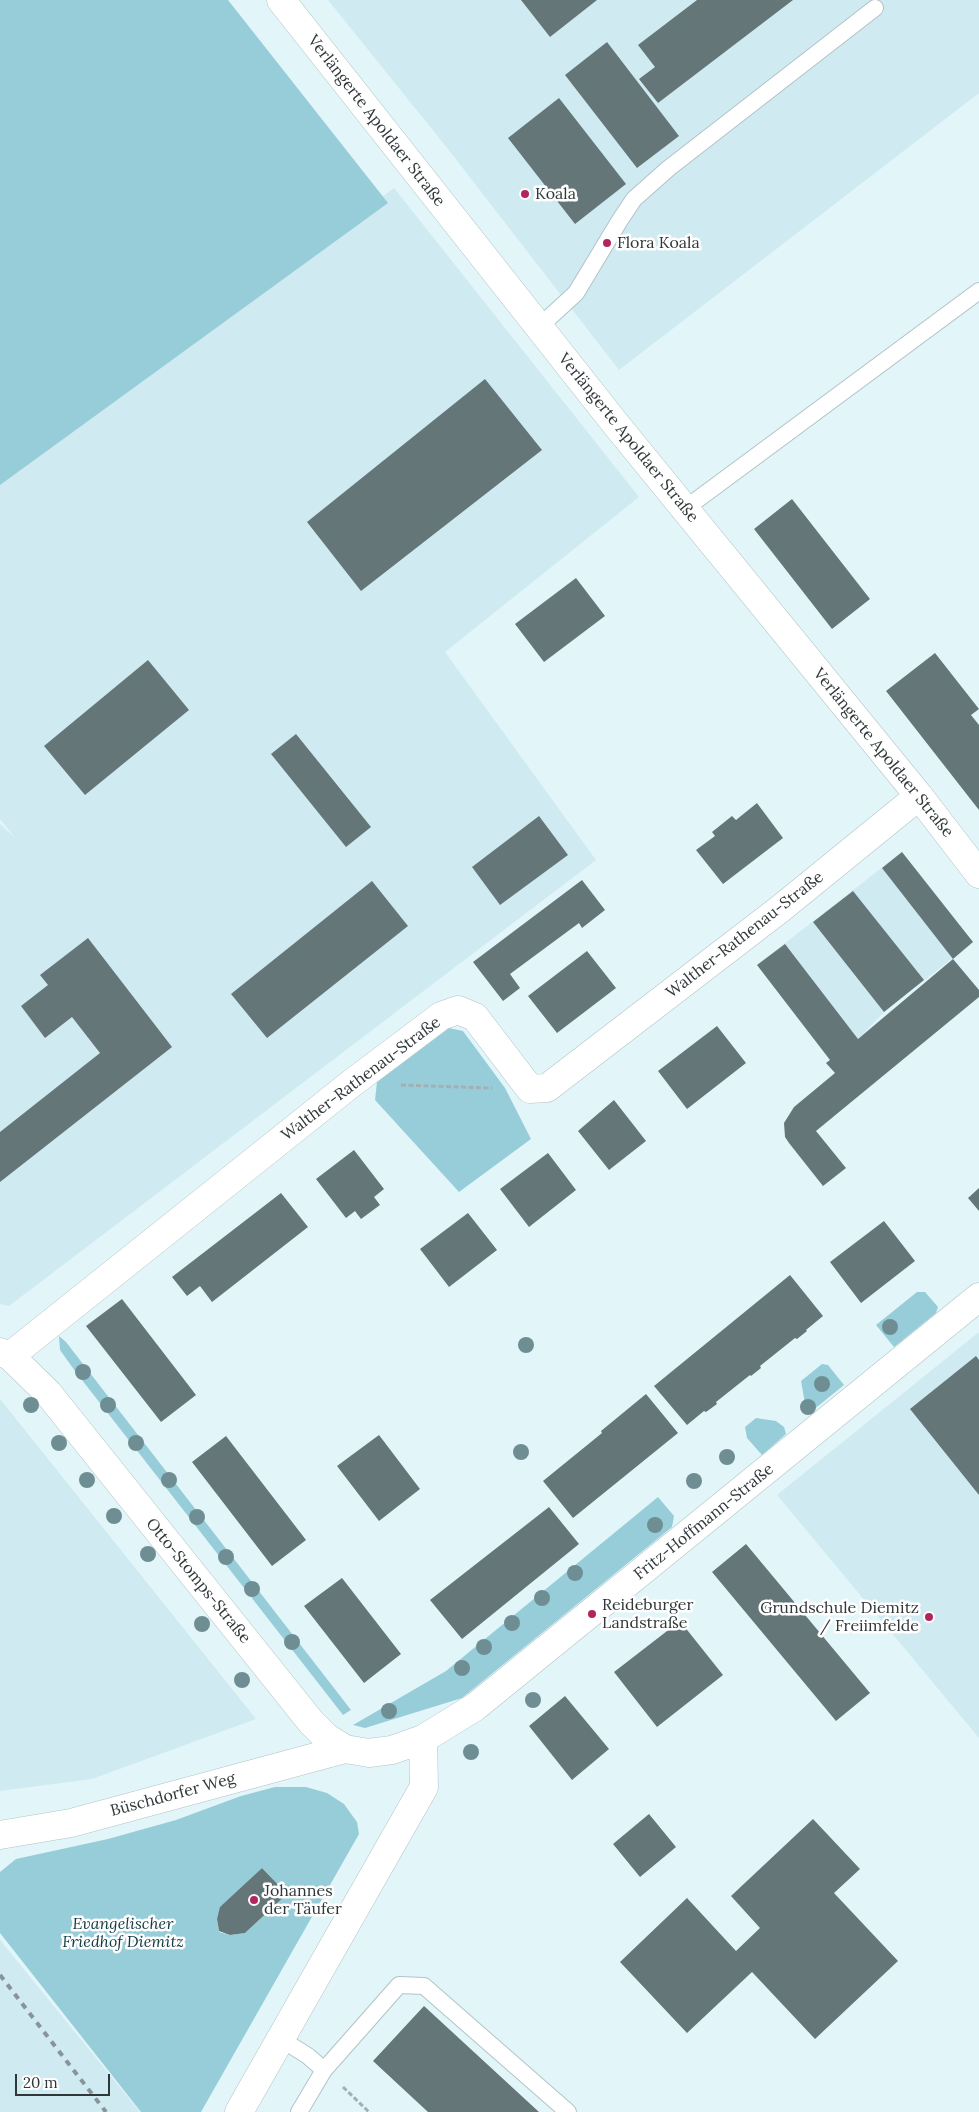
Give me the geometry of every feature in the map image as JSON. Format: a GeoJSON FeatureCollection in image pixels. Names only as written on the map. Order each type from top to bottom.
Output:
{"type":"FeatureCollection","features":[{"type":"Feature","properties":{"kind":"street","name":"Verlängerte Apoldaer Straße"},"geometry":{"type":"LineString","coordinates":[[288,2],[538,327],[919,796],[979,874]]}},
{"type":"Feature","properties":{"kind":"street","name":"Walther-Rathenau-Straße"},"geometry":{"type":"LineString","coordinates":[[5,1354],[441,1016],[458,1010],[476,1017],[530,1088],[547,1088],[780,909],[919,796]]}},
{"type":"Feature","properties":{"kind":"street","name":"Fritz-Hoffmann-Straße"},"geometry":{"type":"LineString","coordinates":[[423,1739],[475,1707],[527,1666],[979,1297]]}},
{"type":"Feature","properties":{"kind":"street","name":"Otto-Stomps-Straße"},"geometry":{"type":"LineString","coordinates":[[5,1354],[48,1393],[311,1722],[326,1737],[345,1749],[369,1753],[392,1750],[423,1739]]}},
{"type":"Feature","properties":{"kind":"street"},"geometry":{"type":"LineString","coordinates":[[239,2112],[424,1787],[423,1739]]}},
{"type":"Feature","properties":{"kind":"street","name":"Büschdorfer Weg"},"geometry":{"type":"LineString","coordinates":[[0,1835],[71,1823],[345,1749]]}},
{"type":"Feature","properties":{"kind":"lane"},"geometry":{"type":"LineString","coordinates":[[538,327],[576,293],[634,199],[669,168],[875,8]]}},
{"type":"Feature","properties":{"kind":"lane"},"geometry":{"type":"LineString","coordinates":[[686,508],[979,291]]}},
{"type":"Feature","properties":{"kind":"lane"},"geometry":{"type":"LineString","coordinates":[[299,2112],[324,2070],[399,1985],[424,1986],[568,2112]]}},
{"type":"Feature","properties":{"kind":"lane"},"geometry":{"type":"LineString","coordinates":[[281,2039],[308,2056],[324,2070]]}},
{"type":"Feature","properties":{"kind":"path"},"geometry":{"type":"LineString","coordinates":[[400,1085],[530,1088]]}},
{"type":"Feature","properties":{"kind":"path"},"geometry":{"type":"LineString","coordinates":[[324,2070],[369,2112]]}},
{"type":"Feature","properties":{"kind":"shaded area"},"geometry":{"type":"Polygon","coordinates":[[[328,0],[979,0],[979,93],[619,370],[448,149],[328,0]]]}},
{"type":"Feature","properties":{"kind":"shaded area"},"geometry":{"type":"Polygon","coordinates":[[[394,188],[639,497],[445,652],[596,860],[9,1306],[0,1304],[0,824],[15,838],[0,819],[0,480],[394,188]]]}},
{"type":"Feature","properties":{"kind":"shaded area"},"geometry":{"type":"Polygon","coordinates":[[[902,852],[973,942],[884,1012],[858,1039],[830,1060],[757,965],[902,852]]]}},
{"type":"Feature","properties":{"kind":"shaded area","name":"Grundschule Diemitz / Freiimfelde"},"geometry":{"type":"Polygon","coordinates":[[[979,1332],[979,1738],[777,1495],[979,1332]]]}},
{"type":"Feature","properties":{"kind":"shaded area"},"geometry":{"type":"Polygon","coordinates":[[[0,1399],[256,1719],[92,1779],[0,1791],[0,1399]]]}},
{"type":"Feature","properties":{"kind":"shaded area"},"geometry":{"type":"Polygon","coordinates":[[[0,1940],[140,2112],[0,2112],[0,1940]]]}},
{"type":"Feature","properties":{"kind":"green space"},"geometry":{"type":"Polygon","coordinates":[[[0,0],[228,0],[388,203],[0,485],[0,0]]]}},
{"type":"Feature","properties":{"kind":"green space"},"geometry":{"type":"Polygon","coordinates":[[[449,1028],[463,1031],[505,1088],[531,1139],[459,1192],[375,1100],[377,1082],[449,1028]]]}},
{"type":"Feature","properties":{"kind":"green space"},"geometry":{"type":"Polygon","coordinates":[[[917,1292],[925,1292],[938,1307],[936,1313],[894,1347],[876,1325],[917,1292]]]}},
{"type":"Feature","properties":{"kind":"green space"},"geometry":{"type":"Polygon","coordinates":[[[59,1336],[66,1342],[351,1710],[343,1715],[75,1371],[60,1350],[59,1336]]]}},
{"type":"Feature","properties":{"kind":"green space"},"geometry":{"type":"Polygon","coordinates":[[[822,1364],[828,1365],[844,1385],[807,1415],[801,1381],[822,1364]]]}},
{"type":"Feature","properties":{"kind":"green space"},"geometry":{"type":"Polygon","coordinates":[[[756,1418],[776,1421],[784,1427],[786,1434],[762,1455],[747,1438],[745,1427],[756,1418]]]}},
{"type":"Feature","properties":{"kind":"green space"},"geometry":{"type":"Polygon","coordinates":[[[658,1497],[674,1516],[672,1527],[462,1698],[365,1728],[353,1725],[446,1671],[658,1497]]]}},
{"type":"Feature","properties":{"kind":"green space","name":"Evangelischer Friedhof Diemitz"},"geometry":{"type":"Polygon","coordinates":[[[275,1787],[306,1787],[327,1793],[344,1804],[357,1822],[359,1834],[201,2112],[141,2112],[0,1933],[0,1872],[16,1859],[108,1839],[176,1820],[241,1796],[275,1787]],[[262,1868],[221,1907],[217,1919],[219,1932],[230,1935],[245,1933],[287,1894],[262,1868]]]}},
{"type":"Feature","properties":{"kind":"building"},"geometry":{"type":"Polygon","coordinates":[[[521,0],[597,0],[550,37],[521,0]]]}},
{"type":"Feature","properties":{"kind":"building"},"geometry":{"type":"Polygon","coordinates":[[[697,0],[793,0],[658,103],[639,79],[655,67],[638,45],[697,0]]]}},
{"type":"Feature","properties":{"kind":"building"},"geometry":{"type":"Polygon","coordinates":[[[607,42],[679,136],[637,168],[565,75],[607,42]]]}},
{"type":"Feature","properties":{"kind":"building"},"geometry":{"type":"Polygon","coordinates":[[[559,98],[626,184],[575,224],[508,138],[559,98]]]}},
{"type":"Feature","properties":{"kind":"building"},"geometry":{"type":"Polygon","coordinates":[[[485,379],[542,450],[361,591],[307,522],[485,379]]]}},
{"type":"Feature","properties":{"kind":"building"},"geometry":{"type":"Polygon","coordinates":[[[792,499],[870,599],[832,629],[754,529],[792,499]]]}},
{"type":"Feature","properties":{"kind":"building"},"geometry":{"type":"Polygon","coordinates":[[[576,578],[605,616],[544,662],[515,624],[576,578]]]}},
{"type":"Feature","properties":{"kind":"building"},"geometry":{"type":"Polygon","coordinates":[[[935,653],[979,709],[971,715],[979,725],[979,810],[886,691],[935,653]]]}},
{"type":"Feature","properties":{"kind":"building"},"geometry":{"type":"Polygon","coordinates":[[[148,660],[189,710],[85,795],[44,746],[148,660]]]}},
{"type":"Feature","properties":{"kind":"building"},"geometry":{"type":"Polygon","coordinates":[[[296,734],[371,827],[346,847],[271,754],[296,734]]]}},
{"type":"Feature","properties":{"kind":"building"},"geometry":{"type":"Polygon","coordinates":[[[757,803],[783,838],[723,884],[696,850],[715,836],[712,832],[732,816],[736,820],[757,803]]]}},
{"type":"Feature","properties":{"kind":"building"},"geometry":{"type":"Polygon","coordinates":[[[539,816],[568,855],[500,905],[472,867],[539,816]]]}},
{"type":"Feature","properties":{"kind":"building"},"geometry":{"type":"Polygon","coordinates":[[[902,852],[973,942],[953,959],[882,868],[902,852]]]}},
{"type":"Feature","properties":{"kind":"building"},"geometry":{"type":"Polygon","coordinates":[[[582,880],[605,910],[582,928],[579,923],[510,974],[520,988],[503,1001],[473,962],[582,880]]]}},
{"type":"Feature","properties":{"kind":"building"},"geometry":{"type":"Polygon","coordinates":[[[372,881],[408,926],[267,1038],[231,994],[372,881]]]}},
{"type":"Feature","properties":{"kind":"building"},"geometry":{"type":"Polygon","coordinates":[[[853,891],[924,980],[884,1012],[813,922],[853,891]]]}},
{"type":"Feature","properties":{"kind":"building"},"geometry":{"type":"Polygon","coordinates":[[[88,938],[172,1047],[0,1182],[0,1132],[100,1053],[72,1017],[45,1038],[21,1006],[48,985],[40,975],[88,938]]]}},
{"type":"Feature","properties":{"kind":"building"},"geometry":{"type":"Polygon","coordinates":[[[785,944],[858,1039],[953,959],[979,990],[979,997],[816,1131],[846,1168],[823,1186],[785,1137],[784,1123],[794,1107],[835,1073],[826,1063],[830,1060],[757,965],[785,944]]]}},
{"type":"Feature","properties":{"kind":"building"},"geometry":{"type":"Polygon","coordinates":[[[587,951],[616,988],[557,1033],[528,996],[587,951]]]}},
{"type":"Feature","properties":{"kind":"building"},"geometry":{"type":"Polygon","coordinates":[[[717,1026],[746,1063],[687,1109],[658,1071],[717,1026]]]}},
{"type":"Feature","properties":{"kind":"building"},"geometry":{"type":"Polygon","coordinates":[[[614,1100],[646,1141],[609,1170],[578,1131],[614,1100]]]}},
{"type":"Feature","properties":{"kind":"building"},"geometry":{"type":"Polygon","coordinates":[[[354,1150],[384,1189],[374,1197],[380,1205],[361,1219],[355,1211],[346,1218],[316,1179],[354,1150]]]}},
{"type":"Feature","properties":{"kind":"building"},"geometry":{"type":"Polygon","coordinates":[[[548,1153],[576,1190],[529,1227],[500,1189],[548,1153]]]}},
{"type":"Feature","properties":{"kind":"building"},"geometry":{"type":"Polygon","coordinates":[[[979,1188],[979,1211],[968,1198],[979,1188]]]}},
{"type":"Feature","properties":{"kind":"building"},"geometry":{"type":"Polygon","coordinates":[[[281,1193],[308,1227],[212,1302],[200,1286],[187,1296],[172,1277],[281,1193]]]}},
{"type":"Feature","properties":{"kind":"building"},"geometry":{"type":"Polygon","coordinates":[[[468,1213],[497,1250],[449,1287],[420,1249],[468,1213]]]}},
{"type":"Feature","properties":{"kind":"building"},"geometry":{"type":"Polygon","coordinates":[[[884,1221],[915,1261],[861,1303],[830,1262],[884,1221]]]}},
{"type":"Feature","properties":{"kind":"building"},"geometry":{"type":"Polygon","coordinates":[[[790,1275],[823,1316],[797,1339],[795,1338],[760,1366],[761,1368],[716,1402],[717,1404],[706,1412],[704,1411],[687,1425],[654,1386],[790,1275]]]}},
{"type":"Feature","properties":{"kind":"building"},"geometry":{"type":"Polygon","coordinates":[[[122,1299],[196,1395],[161,1422],[86,1326],[122,1299]]]}},
{"type":"Feature","properties":{"kind":"building"},"geometry":{"type":"Polygon","coordinates":[[[976,1356],[979,1360],[979,1495],[910,1409],[976,1356]]]}},
{"type":"Feature","properties":{"kind":"building"},"geometry":{"type":"Polygon","coordinates":[[[646,1394],[678,1433],[573,1518],[543,1481],[646,1394]]]}},
{"type":"Feature","properties":{"kind":"building"},"geometry":{"type":"Polygon","coordinates":[[[379,1435],[420,1489],[379,1521],[337,1466],[379,1435]]]}},
{"type":"Feature","properties":{"kind":"building"},"geometry":{"type":"Polygon","coordinates":[[[226,1436],[306,1540],[272,1566],[192,1462],[226,1436]]]}},
{"type":"Feature","properties":{"kind":"building"},"geometry":{"type":"Polygon","coordinates":[[[549,1507],[579,1544],[462,1639],[430,1600],[549,1507]]]}},
{"type":"Feature","properties":{"kind":"building"},"geometry":{"type":"Polygon","coordinates":[[[746,1544],[870,1693],[836,1721],[712,1572],[746,1544]]]}},
{"type":"Feature","properties":{"kind":"building"},"geometry":{"type":"Polygon","coordinates":[[[342,1578],[401,1654],[364,1683],[304,1606],[342,1578]]]}},
{"type":"Feature","properties":{"kind":"building"},"geometry":{"type":"Polygon","coordinates":[[[680,1621],[723,1675],[657,1727],[614,1672],[680,1621]]]}},
{"type":"Feature","properties":{"kind":"building"},"geometry":{"type":"Polygon","coordinates":[[[565,1696],[609,1749],[572,1780],[529,1726],[565,1696]]]}},
{"type":"Feature","properties":{"kind":"building"},"geometry":{"type":"Polygon","coordinates":[[[649,1814],[676,1847],[640,1877],[613,1844],[649,1814]]]}},
{"type":"Feature","properties":{"kind":"building"},"geometry":{"type":"Polygon","coordinates":[[[813,1819],[860,1869],[834,1893],[898,1961],[815,2039],[752,1972],[687,2033],[620,1962],[687,1898],[736,1951],[760,1928],[731,1896],[813,1819]]]}},
{"type":"Feature","properties":{"kind":"building","name":"Johannes der Täufer"},"geometry":{"type":"Polygon","coordinates":[[[262,1868],[287,1894],[245,1933],[230,1935],[219,1931],[217,1919],[220,1907],[262,1868]]]}},
{"type":"Feature","properties":{"kind":"building"},"geometry":{"type":"Polygon","coordinates":[[[424,2006],[539,2112],[428,2112],[373,2061],[424,2006]]]}},
{"type":"Feature","properties":{"kind":"railway"},"geometry":{"type":"LineString","coordinates":[[0,1975],[106,2112]]}},
{"type":"Feature","properties":{"kind":"place","name":"Koala"},"geometry":{"type":"Point","coordinates":[525,194]}},
{"type":"Feature","properties":{"kind":"place","name":"Flora Koala"},"geometry":{"type":"Point","coordinates":[607,243]}},
{"type":"Feature","properties":{"kind":"place","name":"Reideburger Landstraße"},"geometry":{"type":"Point","coordinates":[592,1614]}},
{"type":"Feature","properties":{"kind":"place","name":"Grundschule Diemitz / Freiimfelde"},"geometry":{"type":"Point","coordinates":[929,1617]}},
{"type":"Feature","properties":{"kind":"place","name":"Johannes der Täufer"},"geometry":{"type":"Point","coordinates":[254,1900]}}]}
